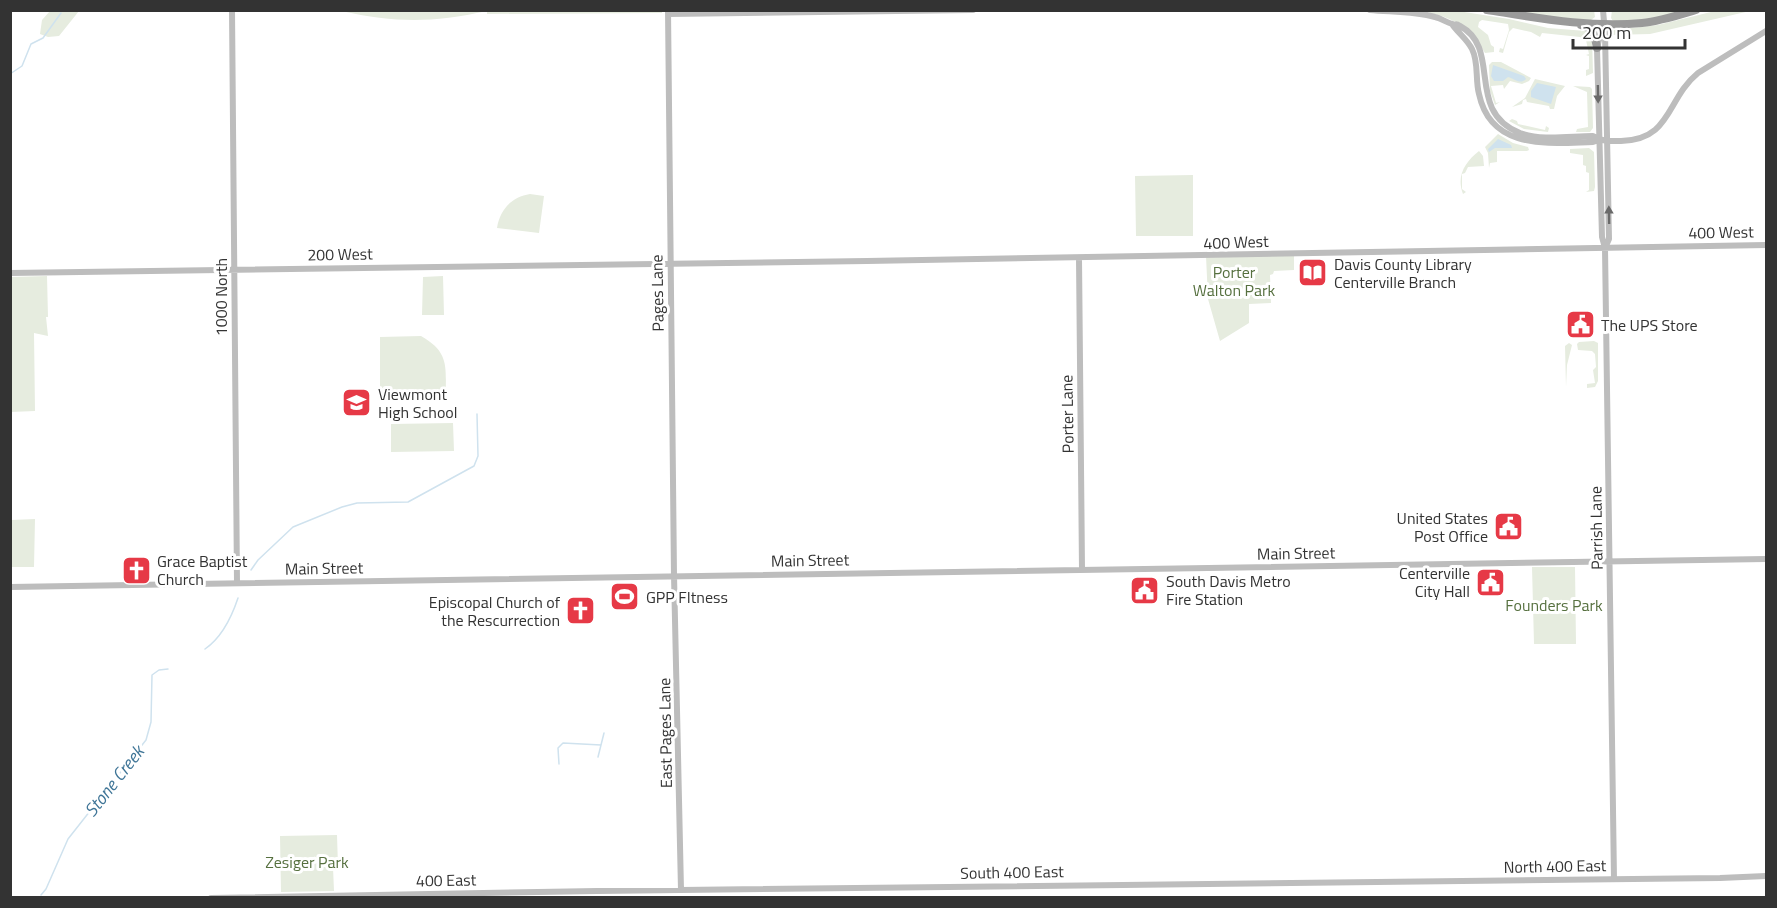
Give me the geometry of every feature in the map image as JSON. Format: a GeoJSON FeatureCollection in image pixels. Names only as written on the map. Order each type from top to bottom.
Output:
{"type":"FeatureCollection","features":[{"type":"Feature","properties":{"kind":"highway"},"geometry":{"type":"LineString","coordinates":[[1487,10],[1533,18],[1616,25],[1644,22],[1696,10]]}},
{"type":"Feature","properties":{"kind":"highway"},"geometry":{"type":"LineString","coordinates":[[1533,18],[1543,23],[1589,26],[1594,33],[1597,48]]}},
{"type":"Feature","properties":{"kind":"main road","name":"1000 North"},"geometry":{"type":"LineString","coordinates":[[232,10],[237,583]]}},
{"type":"Feature","properties":{"kind":"main road"},"geometry":{"type":"LineString","coordinates":[[668,12],[973,10]]}},
{"type":"Feature","properties":{"kind":"main road"},"geometry":{"type":"LineString","coordinates":[[1370,10],[1422,14],[1452,24],[1468,42],[1479,60],[1478,88],[1483,106],[1492,121],[1519,140],[1533,143],[1632,141],[1646,137],[1655,132],[1666,119],[1680,93],[1698,73],[1767,31]]}},
{"type":"Feature","properties":{"kind":"main road","name":"Pages Lane"},"geometry":{"type":"LineString","coordinates":[[668,12],[674,575]]}},
{"type":"Feature","properties":{"kind":"main road","name":"Parrish Lane"},"geometry":{"type":"LineString","coordinates":[[1603,12],[1609,239],[1605,248]]}},
{"type":"Feature","properties":{"kind":"main road","name":"Parrish Lane"},"geometry":{"type":"LineString","coordinates":[[1603,23],[1597,48],[1602,237],[1605,248],[1614,879]]}},
{"type":"Feature","properties":{"kind":"main road","name":"400 West"},"geometry":{"type":"LineString","coordinates":[[699,264],[1767,245]]}},
{"type":"Feature","properties":{"kind":"main road","name":"Porter Lane"},"geometry":{"type":"LineString","coordinates":[[1079,258],[1082,569]]}},
{"type":"Feature","properties":{"kind":"main road","name":"200 West"},"geometry":{"type":"LineString","coordinates":[[10,273],[699,264]]}},
{"type":"Feature","properties":{"kind":"main road","name":"Main Street"},"geometry":{"type":"LineString","coordinates":[[10,587],[1767,559]]}},
{"type":"Feature","properties":{"kind":"main road","name":"East Pages Lane"},"geometry":{"type":"LineString","coordinates":[[674,575],[681,890]]}},
{"type":"Feature","properties":{"kind":"main road","name":"North 400 East"},"geometry":{"type":"LineString","coordinates":[[1344,882],[1767,876]]}},
{"type":"Feature","properties":{"kind":"main road","name":"South 400 East"},"geometry":{"type":"LineString","coordinates":[[681,890],[1344,882]]}},
{"type":"Feature","properties":{"kind":"main road","name":"400 East"},"geometry":{"type":"LineString","coordinates":[[211,897],[681,890]]}},
{"type":"Feature","properties":{"kind":"green space"},"geometry":{"type":"Polygon","coordinates":[[[662,10],[662,13],[487,14],[487,11],[449,18],[414,20],[379,18],[341,11],[662,10]]]}},
{"type":"Feature","properties":{"kind":"green space"},"geometry":{"type":"Polygon","coordinates":[[[1594,10],[1595,17],[1591,20],[1556,19],[1501,11],[1594,10]]]}},
{"type":"Feature","properties":{"kind":"green space"},"geometry":{"type":"Polygon","coordinates":[[[1612,10],[1688,11],[1652,19],[1613,21],[1612,10]]]}},
{"type":"Feature","properties":{"kind":"green space"},"geometry":{"type":"Polygon","coordinates":[[[50,11],[79,11],[59,36],[48,37],[40,34],[42,20],[50,11]]]}},
{"type":"Feature","properties":{"kind":"green space"},"geometry":{"type":"Polygon","coordinates":[[[1422,11],[1458,11],[1548,28],[1586,31],[1592,38],[1593,73],[1586,76],[1586,70],[1589,69],[1589,56],[1586,55],[1589,54],[1586,40],[1580,37],[1542,33],[1540,37],[1531,32],[1513,28],[1509,32],[1503,53],[1499,52],[1500,48],[1503,49],[1509,30],[1508,24],[1482,20],[1478,27],[1488,35],[1494,47],[1494,52],[1485,53],[1479,43],[1459,24],[1422,11]]]}},
{"type":"Feature","properties":{"kind":"green space"},"geometry":{"type":"Polygon","coordinates":[[[1715,11],[1750,11],[1650,34],[1609,35],[1614,30],[1658,25],[1715,11]]]}},
{"type":"Feature","properties":{"kind":"green space"},"geometry":{"type":"Polygon","coordinates":[[[1492,62],[1501,62],[1531,78],[1522,84],[1510,81],[1504,89],[1503,85],[1491,86],[1496,103],[1500,102],[1495,105],[1490,91],[1489,65],[1492,62]]]}},
{"type":"Feature","properties":{"kind":"green space"},"geometry":{"type":"Polygon","coordinates":[[[1535,79],[1565,86],[1557,96],[1554,109],[1527,102],[1526,99],[1522,104],[1512,107],[1525,98],[1535,79]]]}},
{"type":"Feature","properties":{"kind":"green space"},"geometry":{"type":"Polygon","coordinates":[[[1573,86],[1592,89],[1593,128],[1590,132],[1576,132],[1577,129],[1588,127],[1587,92],[1573,86]]]}},
{"type":"Feature","properties":{"kind":"green space"},"geometry":{"type":"Polygon","coordinates":[[[1512,119],[1518,124],[1545,130],[1546,126],[1549,128],[1548,132],[1524,129],[1509,121],[1512,119]]]}},
{"type":"Feature","properties":{"kind":"green space"},"geometry":{"type":"Polygon","coordinates":[[[1498,134],[1513,143],[1528,147],[1529,150],[1497,151],[1497,162],[1490,163],[1489,168],[1488,153],[1485,147],[1498,134]]]}},
{"type":"Feature","properties":{"kind":"green space"},"geometry":{"type":"Polygon","coordinates":[[[1589,148],[1594,152],[1595,187],[1594,191],[1586,192],[1589,190],[1589,173],[1583,165],[1583,155],[1570,153],[1570,149],[1589,148]]]}},
{"type":"Feature","properties":{"kind":"green space"},"geometry":{"type":"Polygon","coordinates":[[[1479,151],[1483,156],[1484,166],[1468,167],[1462,174],[1462,189],[1466,192],[1463,194],[1461,187],[1461,175],[1479,151]]]}},
{"type":"Feature","properties":{"kind":"green space"},"geometry":{"type":"Polygon","coordinates":[[[1193,175],[1193,236],[1136,236],[1135,176],[1193,175]]]}},
{"type":"Feature","properties":{"kind":"green space"},"geometry":{"type":"Polygon","coordinates":[[[530,194],[544,196],[539,233],[497,228],[501,215],[508,205],[530,194]]]}},
{"type":"Feature","properties":{"kind":"green space","name":"Porter Walton Park"},"geometry":{"type":"Polygon","coordinates":[[[1294,254],[1294,270],[1274,271],[1270,275],[1271,303],[1249,304],[1249,323],[1220,341],[1208,299],[1206,256],[1294,254]]]}},
{"type":"Feature","properties":{"kind":"green space"},"geometry":{"type":"Polygon","coordinates":[[[47,276],[48,336],[34,333],[35,411],[11,412],[11,277],[47,276]]]}},
{"type":"Feature","properties":{"kind":"green space"},"geometry":{"type":"Polygon","coordinates":[[[443,276],[444,315],[422,315],[423,277],[443,276]]]}},
{"type":"Feature","properties":{"kind":"green space"},"geometry":{"type":"Polygon","coordinates":[[[421,336],[431,342],[442,355],[446,370],[446,398],[387,400],[380,392],[380,337],[421,336]]]}},
{"type":"Feature","properties":{"kind":"green space"},"geometry":{"type":"Polygon","coordinates":[[[1594,341],[1598,343],[1598,381],[1595,387],[1587,388],[1587,384],[1595,383],[1593,370],[1596,367],[1595,354],[1592,351],[1578,350],[1577,344],[1594,341]]]}},
{"type":"Feature","properties":{"kind":"green space"},"geometry":{"type":"Polygon","coordinates":[[[1569,343],[1572,345],[1567,365],[1566,387],[1565,346],[1569,343]]]}},
{"type":"Feature","properties":{"kind":"green space"},"geometry":{"type":"Polygon","coordinates":[[[453,423],[454,451],[391,452],[391,424],[453,423]]]}},
{"type":"Feature","properties":{"kind":"green space"},"geometry":{"type":"Polygon","coordinates":[[[35,519],[34,567],[11,567],[11,520],[35,519]]]}},
{"type":"Feature","properties":{"kind":"green space","name":"Founders Park"},"geometry":{"type":"Polygon","coordinates":[[[1532,567],[1575,567],[1576,644],[1534,644],[1532,567]]]}},
{"type":"Feature","properties":{"kind":"green space","name":"Zesiger Park"},"geometry":{"type":"Polygon","coordinates":[[[337,835],[338,867],[333,867],[334,891],[281,892],[280,836],[337,835]]]}},
{"type":"Feature","properties":{"kind":"water"},"geometry":{"type":"Polygon","coordinates":[[[1493,65],[1524,76],[1526,79],[1520,82],[1508,77],[1503,81],[1494,81],[1491,76],[1493,65]]]}},
{"type":"Feature","properties":{"kind":"water"},"geometry":{"type":"Polygon","coordinates":[[[1537,83],[1556,87],[1551,104],[1531,97],[1531,91],[1537,83]]]}},
{"type":"Feature","properties":{"kind":"water"},"geometry":{"type":"Polygon","coordinates":[[[1498,139],[1511,145],[1512,148],[1495,148],[1489,152],[1488,149],[1498,139]]]}},
{"type":"Feature","properties":{"kind":"waterway"},"geometry":{"type":"LineString","coordinates":[[10,74],[22,66],[31,44],[43,38],[61,13]]}},
{"type":"Feature","properties":{"kind":"waterway","name":"Stone Creek"},"geometry":{"type":"LineString","coordinates":[[251,570],[258,560],[293,527],[357,503],[408,502],[474,466],[478,456],[477,414]]}},
{"type":"Feature","properties":{"kind":"waterway","name":"Stone Creek"},"geometry":{"type":"LineString","coordinates":[[205,649],[225,626],[238,598]]}},
{"type":"Feature","properties":{"kind":"waterway","name":"Stone Creek"},"geometry":{"type":"LineString","coordinates":[[41,895],[46,889],[68,839],[146,740],[151,722],[152,675],[159,670],[168,669]]}},
{"type":"Feature","properties":{"kind":"waterway"},"geometry":{"type":"LineString","coordinates":[[598,757],[604,733]]}},
{"type":"Feature","properties":{"kind":"waterway"},"geometry":{"type":"LineString","coordinates":[[559,764],[558,748],[563,743],[601,745]]}},
{"type":"Feature","properties":{"kind":"place","name":"Davis County Library Centerville Branch"},"geometry":{"type":"Point","coordinates":[1313,273]}},
{"type":"Feature","properties":{"kind":"place","name":"The UPS Store"},"geometry":{"type":"Point","coordinates":[1580,325]}},
{"type":"Feature","properties":{"kind":"place","name":"Viewmont High School"},"geometry":{"type":"Point","coordinates":[357,403]}},
{"type":"Feature","properties":{"kind":"place","name":"United States Post Office"},"geometry":{"type":"Point","coordinates":[1509,527]}},
{"type":"Feature","properties":{"kind":"place","name":"Grace Baptist Church"},"geometry":{"type":"Point","coordinates":[136,570]}},
{"type":"Feature","properties":{"kind":"place","name":"Centerville City Hall"},"geometry":{"type":"Point","coordinates":[1491,582]}},
{"type":"Feature","properties":{"kind":"place","name":"South Davis Metro Fire Station"},"geometry":{"type":"Point","coordinates":[1145,590]}},
{"type":"Feature","properties":{"kind":"place","name":"GPP FItness"},"geometry":{"type":"Point","coordinates":[625,597]}},
{"type":"Feature","properties":{"kind":"place","name":"Episcopal Church of the Rescurrection"},"geometry":{"type":"Point","coordinates":[581,611]}}]}
